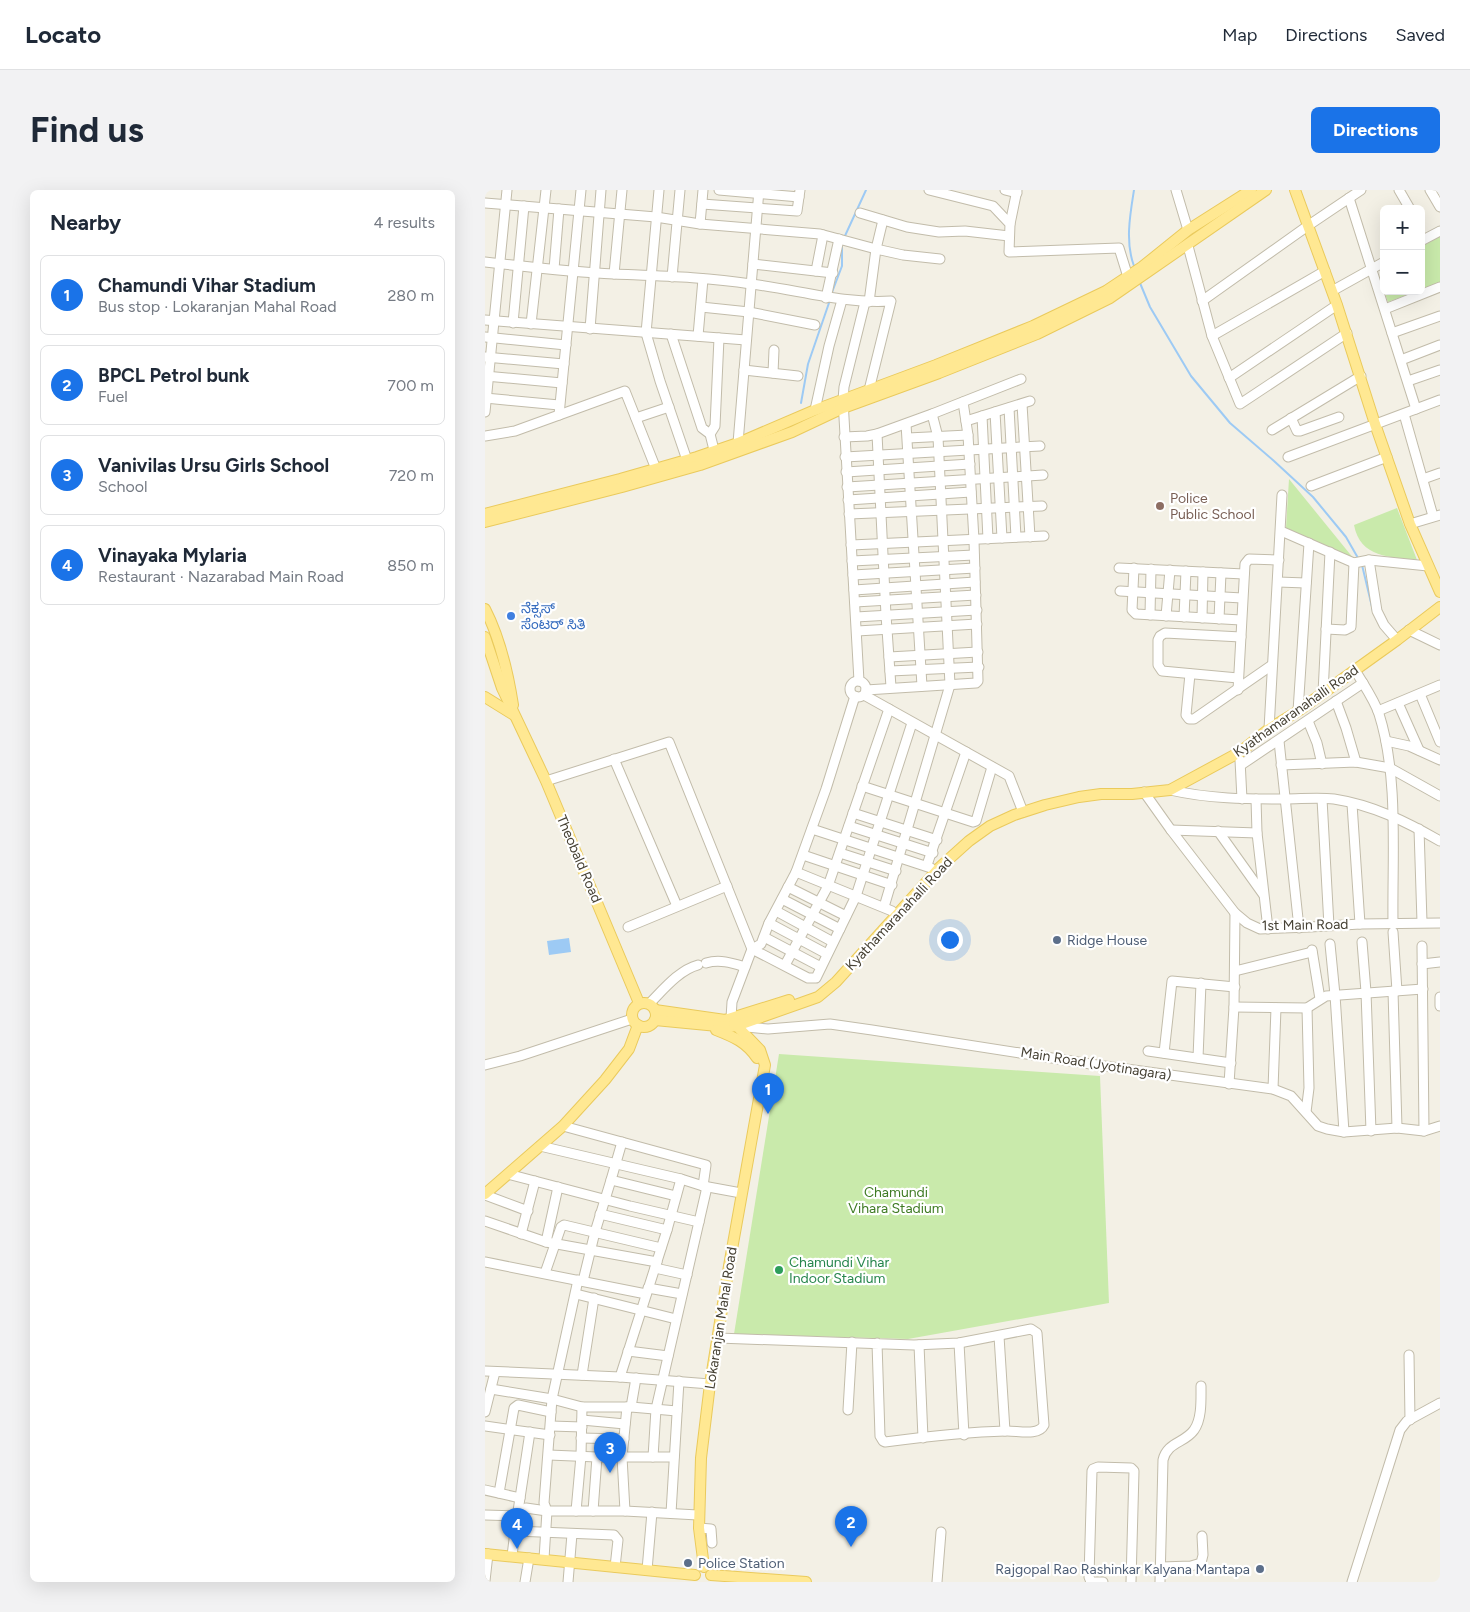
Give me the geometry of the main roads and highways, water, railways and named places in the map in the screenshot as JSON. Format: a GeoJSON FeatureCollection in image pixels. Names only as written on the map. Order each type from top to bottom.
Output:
{"type":"FeatureCollection","features":[{"type":"Feature","properties":{"kind":"main road"},"geometry":{"type":"LineString","coordinates":[[485,514],[687,460],[738,443],[815,410],[843,404],[914,382],[1037,334],[1111,298],[1188,230],[1251,190]]}},
{"type":"Feature","properties":{"kind":"main road"},"geometry":{"type":"LineString","coordinates":[[1144,270],[1188,246],[1266,190]]}},
{"type":"Feature","properties":{"kind":"main road"},"geometry":{"type":"LineString","coordinates":[[1295,190],[1333,291],[1409,524],[1440,592]]}},
{"type":"Feature","properties":{"kind":"main road"},"geometry":{"type":"LineString","coordinates":[[485,522],[689,468],[792,432],[869,390],[1033,326],[1130,280]]}},
{"type":"Feature","properties":{"kind":"main road","name":"Kyathamaranahalli Road"},"geometry":{"type":"LineString","coordinates":[[734,1022],[811,1000],[825,992],[837,982],[939,868],[969,841],[990,826],[1043,799],[1099,788],[1143,792],[1171,790],[1240,752],[1269,729],[1298,711],[1440,607]]}},
{"type":"Feature","properties":{"kind":"main road","name":"Theobald Road"},"geometry":{"type":"LineString","coordinates":[[485,609],[492,624],[506,670],[515,716]]}},
{"type":"Feature","properties":{"kind":"main road","name":"Theobald Road"},"geometry":{"type":"LineString","coordinates":[[485,637],[502,688],[649,1009]]}},
{"type":"Feature","properties":{"kind":"main road"},"geometry":{"type":"LineString","coordinates":[[485,697],[515,716]]}},
{"type":"Feature","properties":{"kind":"main road","name":"Kyathamaranahalli Road"},"geometry":{"type":"LineString","coordinates":[[649,1009],[702,1025],[728,1027],[734,1022],[816,991],[834,976],[888,909],[929,867],[966,835],[988,821],[1022,809]]}},
{"type":"Feature","properties":{"kind":"main road"},"geometry":{"type":"LineString","coordinates":[[638,1024],[652,1023],[649,1009]]}},
{"type":"Feature","properties":{"kind":"main road"},"geometry":{"type":"LineString","coordinates":[[485,1194],[563,1126],[636,1043],[638,1024],[632,1010],[649,1009],[734,1022]]}},
{"type":"Feature","properties":{"kind":"main road","name":"Lokaranjan Mahal Road"},"geometry":{"type":"LineString","coordinates":[[704,1567],[698,1515],[701,1458],[710,1384],[741,1192],[764,1070],[764,1061],[760,1050],[734,1022]]}},
{"type":"Feature","properties":{"kind":"main road"},"geometry":{"type":"LineString","coordinates":[[702,1025],[743,1042],[751,1050],[764,1070]]}},
{"type":"Feature","properties":{"kind":"main road"},"geometry":{"type":"LineString","coordinates":[[487,1554],[647,1570],[698,1578],[698,1570],[704,1567],[709,1570],[708,1579],[807,1582]]}},
{"type":"Feature","properties":{"kind":"water"},"geometry":{"type":"Polygon","coordinates":[[[569,938],[571,952],[549,955],[547,941],[569,938]]]}},
{"type":"Feature","properties":{"kind":"waterway"},"geometry":{"type":"LineString","coordinates":[[844,238],[866,190]]}},
{"type":"Feature","properties":{"kind":"waterway"},"geometry":{"type":"LineString","coordinates":[[1134,190],[1129,238],[1134,266]]}},
{"type":"Feature","properties":{"kind":"waterway"},"geometry":{"type":"LineString","coordinates":[[831,295],[842,266],[842,247]]}},
{"type":"Feature","properties":{"kind":"waterway"},"geometry":{"type":"LineString","coordinates":[[1140,283],[1150,307],[1191,376],[1230,423],[1313,497],[1346,537],[1358,558]]}},
{"type":"Feature","properties":{"kind":"waterway"},"geometry":{"type":"LineString","coordinates":[[801,403],[808,364],[830,300]]}},
{"type":"Feature","properties":{"kind":"waterway"},"geometry":{"type":"LineString","coordinates":[[1362,565],[1373,611]]}},
{"type":"Feature","properties":{"kind":"place","name":"Police Public School"},"geometry":{"type":"Point","coordinates":[1160,506]}},
{"type":"Feature","properties":{"kind":"place","name":"ನೆಕ್ಸಸ್ ಸೆಂಟರ್ ಸಿತಿ"},"geometry":{"type":"Point","coordinates":[511,616]}},
{"type":"Feature","properties":{"kind":"place","name":"Ridge House"},"geometry":{"type":"Point","coordinates":[1057,940]}},
{"type":"Feature","properties":{"kind":"place","name":"Chamundi Vihar Stadium"},"geometry":{"type":"Point","coordinates":[768,1114]}},
{"type":"Feature","properties":{"kind":"place","name":"Chamundi Vihar Indoor Stadium"},"geometry":{"type":"Point","coordinates":[779,1270]}},
{"type":"Feature","properties":{"kind":"place","name":"Vanivilas Ursu Girls School"},"geometry":{"type":"Point","coordinates":[610,1473]}},
{"type":"Feature","properties":{"kind":"place","name":"BPCL Petrol bunk"},"geometry":{"type":"Point","coordinates":[851,1547]}},
{"type":"Feature","properties":{"kind":"place","name":"Vinayaka Mylaria"},"geometry":{"type":"Point","coordinates":[517,1549]}},
{"type":"Feature","properties":{"kind":"place","name":"Police Station"},"geometry":{"type":"Point","coordinates":[688,1563]}},
{"type":"Feature","properties":{"kind":"place","name":"Rajgopal Rao Rashinkar Kalyana Mantapa"},"geometry":{"type":"Point","coordinates":[1260,1569]}},
{"type":"Feature","properties":{"kind":"park label","name":"Chamundi Vihara Stadium"},"geometry":{"type":"Point","coordinates":[896,1200]}}]}
